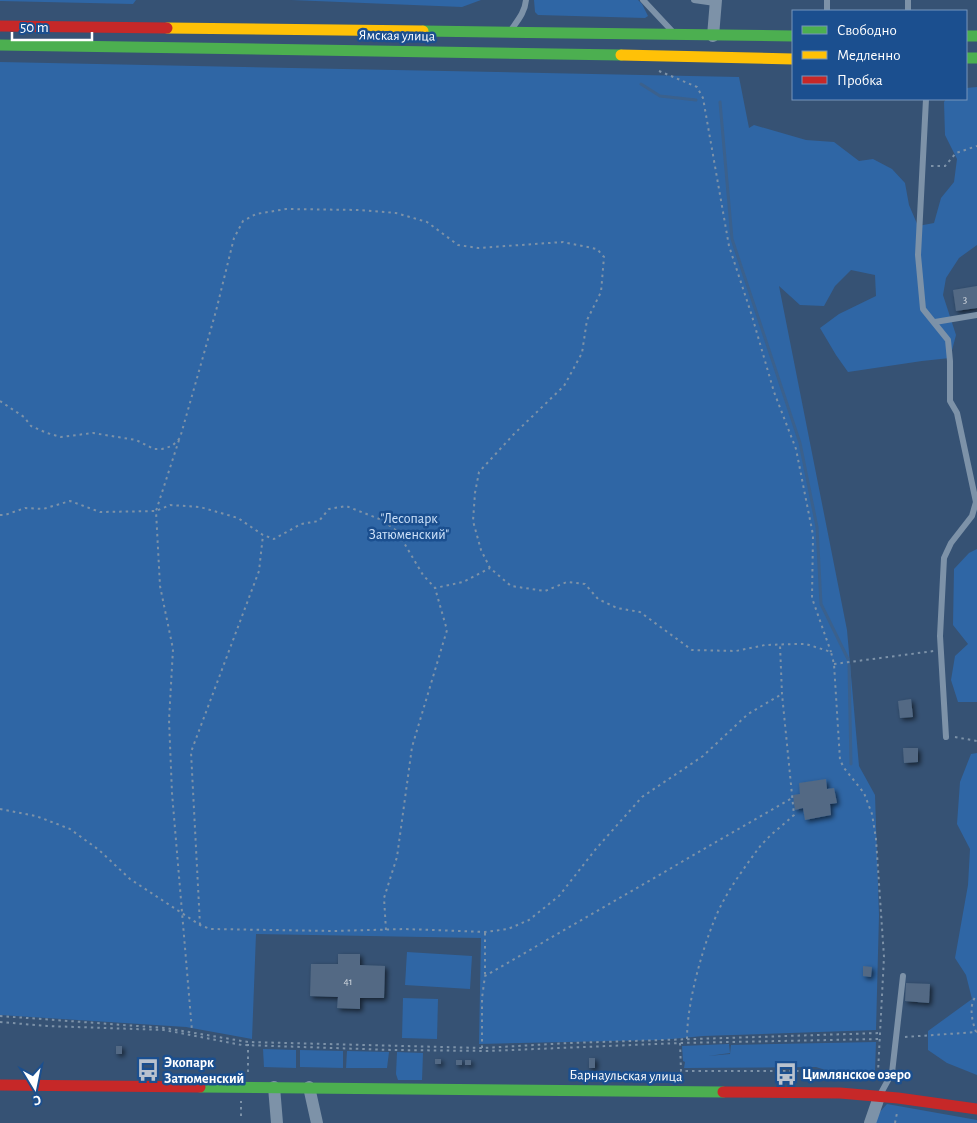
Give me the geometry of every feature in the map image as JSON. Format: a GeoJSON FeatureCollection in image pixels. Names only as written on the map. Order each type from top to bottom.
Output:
{"type":"FeatureCollection","features":[{"type":"Feature","properties":{"kind":"main road","name":"Ямская улица"},"geometry":{"type":"LineString","coordinates":[[0,26],[792,36]]}},
{"type":"Feature","properties":{"kind":"main road","name":"Ямская улица"},"geometry":{"type":"LineString","coordinates":[[0,45],[554,53],[792,59]]}},
{"type":"Feature","properties":{"kind":"main road","name":"Барнаульская улица"},"geometry":{"type":"LineString","coordinates":[[0,1084],[840,1093],[898,1098],[977,1109]]}},
{"type":"Feature","properties":{"kind":"street"},"geometry":{"type":"LineString","coordinates":[[713,36],[715,1]]}},
{"type":"Feature","properties":{"kind":"street"},"geometry":{"type":"LineString","coordinates":[[274,1087],[277,1123]]}},
{"type":"Feature","properties":{"kind":"street"},"geometry":{"type":"LineString","coordinates":[[309,1087],[317,1123]]}},
{"type":"Feature","properties":{"kind":"street"},"geometry":{"type":"LineString","coordinates":[[870,1123],[879,1097]]}},
{"type":"Feature","properties":{"kind":"lane"},"geometry":{"type":"LineString","coordinates":[[509,33],[521,15],[526,0]]}},
{"type":"Feature","properties":{"kind":"lane"},"geometry":{"type":"LineString","coordinates":[[643,0],[676,36]]}},
{"type":"Feature","properties":{"kind":"lane"},"geometry":{"type":"LineString","coordinates":[[694,0],[715,1]]}},
{"type":"Feature","properties":{"kind":"lane"},"geometry":{"type":"LineString","coordinates":[[926,100],[918,255],[924,309],[928,317],[935,322],[948,340],[950,401],[957,413],[976,502],[972,516],[951,544],[944,558],[941,650],[946,737]]}},
{"type":"Feature","properties":{"kind":"lane"},"geometry":{"type":"LineString","coordinates":[[935,322],[977,315]]}},
{"type":"Feature","properties":{"kind":"lane"},"geometry":{"type":"LineString","coordinates":[[879,1097],[892,1072],[902,976]]}},
{"type":"Feature","properties":{"kind":"path"},"geometry":{"type":"LineString","coordinates":[[653,69],[697,87],[703,98],[728,246],[752,316],[774,392],[796,449],[813,535],[812,598],[834,664],[840,760],[864,793],[872,814],[876,839],[884,957],[878,1072],[874,1080],[886,1082]]}},
{"type":"Feature","properties":{"kind":"path"},"geometry":{"type":"LineString","coordinates":[[924,166],[945,166],[956,153],[977,146]]}},
{"type":"Feature","properties":{"kind":"path"},"geometry":{"type":"LineString","coordinates":[[192,1031],[172,793],[169,720],[174,649],[160,586],[156,511],[180,438],[216,311],[234,238],[243,221],[256,214],[286,209],[387,212],[427,222],[458,245],[478,248],[563,242],[596,249],[604,257],[601,292],[587,320],[582,353],[564,386],[514,434],[479,472],[473,521],[481,550],[490,568],[511,586],[545,591],[567,582],[585,584],[598,599],[617,608],[640,612],[692,650],[736,651],[765,645],[806,644],[831,652]]}},
{"type":"Feature","properties":{"kind":"path"},"geometry":{"type":"LineString","coordinates":[[0,402],[24,417],[31,426],[61,437],[93,433],[136,440],[154,449],[172,446],[180,438]]}},
{"type":"Feature","properties":{"kind":"path"},"geometry":{"type":"LineString","coordinates":[[0,515],[25,508],[43,510],[70,501],[100,512],[156,511],[170,505],[200,507],[238,518],[274,540],[300,524],[319,521],[329,509],[346,506],[382,520],[397,531],[423,575],[435,588],[448,630],[412,747],[397,856],[384,898],[386,930]]}},
{"type":"Feature","properties":{"kind":"path"},"geometry":{"type":"LineString","coordinates":[[200,925],[191,752],[259,571],[263,535]]}},
{"type":"Feature","properties":{"kind":"path"},"geometry":{"type":"LineString","coordinates":[[435,588],[463,582],[490,568]]}},
{"type":"Feature","properties":{"kind":"path"},"geometry":{"type":"LineString","coordinates":[[687,1039],[696,979],[714,920],[732,888],[759,848],[794,815],[782,694],[780,645]]}},
{"type":"Feature","properties":{"kind":"path"},"geometry":{"type":"LineString","coordinates":[[834,664],[941,650]]}},
{"type":"Feature","properties":{"kind":"path"},"geometry":{"type":"LineString","coordinates":[[0,809],[36,816],[70,829],[99,850],[130,880],[200,925],[210,929],[485,932],[508,929],[529,920],[559,896],[595,850],[642,797],[704,756],[748,714],[782,694]]}},
{"type":"Feature","properties":{"kind":"path"},"geometry":{"type":"LineString","coordinates":[[946,737],[969,738],[977,741]]}},
{"type":"Feature","properties":{"kind":"path"},"geometry":{"type":"LineString","coordinates":[[485,976],[792,798]]}},
{"type":"Feature","properties":{"kind":"path"},"geometry":{"type":"LineString","coordinates":[[482,1048],[485,932]]}},
{"type":"Feature","properties":{"kind":"path"},"geometry":{"type":"LineString","coordinates":[[897,1037],[976,1032],[973,1023],[972,1000],[977,995]]}},
{"type":"Feature","properties":{"kind":"path"},"geometry":{"type":"LineString","coordinates":[[0,1016],[165,1028],[192,1031],[248,1042],[482,1048],[570,1043],[880,1039]]}},
{"type":"Feature","properties":{"kind":"path"},"geometry":{"type":"LineString","coordinates":[[0,1022],[47,1026],[164,1030],[242,1045],[392,1050],[488,1051],[680,1041],[687,1039],[880,1033]]}},
{"type":"Feature","properties":{"kind":"path"},"geometry":{"type":"LineString","coordinates":[[680,1041],[681,1071],[815,1071],[839,1079]]}},
{"type":"Feature","properties":{"kind":"path"},"geometry":{"type":"LineString","coordinates":[[895,1123],[898,1098]]}},
{"type":"Feature","properties":{"kind":"green space"},"geometry":{"type":"Polygon","coordinates":[[[0,0],[136,0],[133,4],[0,0]]]}},
{"type":"Feature","properties":{"kind":"green space"},"geometry":{"type":"Polygon","coordinates":[[[291,0],[481,0],[462,7],[291,0]]]}},
{"type":"Feature","properties":{"kind":"green space"},"geometry":{"type":"Polygon","coordinates":[[[534,0],[638,0],[648,16],[645,18],[538,15],[535,12],[534,0]]]}},
{"type":"Feature","properties":{"kind":"green space","name":"\"Лесопарк Затюменский\""},"geometry":{"type":"Polygon","coordinates":[[[0,62],[739,77],[749,128],[754,125],[806,140],[834,142],[859,161],[873,159],[892,169],[905,183],[909,205],[918,226],[934,223],[941,198],[954,182],[957,159],[945,135],[944,102],[945,100],[967,100],[967,88],[977,87],[977,245],[959,258],[946,278],[943,295],[956,335],[950,358],[848,372],[820,328],[839,314],[876,296],[875,275],[851,270],[835,286],[824,306],[800,305],[779,286],[847,630],[859,766],[875,795],[879,915],[876,1030],[703,1036],[661,1040],[479,1044],[481,938],[256,934],[252,1039],[186,1027],[0,1015],[0,62]]]}},
{"type":"Feature","properties":{"kind":"green space"},"geometry":{"type":"Polygon","coordinates":[[[977,549],[977,702],[958,702],[951,680],[955,656],[968,644],[953,625],[954,569],[969,553],[977,549]]]}},
{"type":"Feature","properties":{"kind":"green space"},"geometry":{"type":"Polygon","coordinates":[[[977,753],[977,1075],[947,1063],[928,1050],[928,1031],[972,999],[966,975],[955,958],[968,885],[970,849],[957,824],[960,782],[971,754],[977,753]]]}},
{"type":"Feature","properties":{"kind":"green space"},"geometry":{"type":"Polygon","coordinates":[[[407,952],[472,956],[470,989],[405,985],[407,952]]]}},
{"type":"Feature","properties":{"kind":"green space"},"geometry":{"type":"Polygon","coordinates":[[[403,998],[438,999],[437,1039],[402,1038],[403,998]]]}},
{"type":"Feature","properties":{"kind":"green space"},"geometry":{"type":"Polygon","coordinates":[[[876,1042],[875,1071],[866,1078],[850,1078],[816,1067],[684,1068],[685,1062],[683,1061],[682,1046],[729,1044],[730,1053],[708,1056],[730,1054],[731,1045],[876,1042]]]}},
{"type":"Feature","properties":{"kind":"green space"},"geometry":{"type":"Polygon","coordinates":[[[263,1049],[296,1050],[296,1068],[264,1067],[263,1049]]]}},
{"type":"Feature","properties":{"kind":"green space"},"geometry":{"type":"Polygon","coordinates":[[[300,1050],[343,1051],[343,1068],[300,1067],[300,1050]]]}},
{"type":"Feature","properties":{"kind":"green space"},"geometry":{"type":"Polygon","coordinates":[[[347,1051],[389,1052],[387,1068],[346,1068],[347,1051]]]}},
{"type":"Feature","properties":{"kind":"green space"},"geometry":{"type":"Polygon","coordinates":[[[397,1052],[423,1053],[422,1080],[398,1080],[396,1074],[397,1052]]]}},
{"type":"Feature","properties":{"kind":"green space"},"geometry":{"type":"Polygon","coordinates":[[[887,1104],[977,1120],[977,1123],[875,1123],[877,1115],[887,1104]]]}},
{"type":"Feature","properties":{"kind":"building"},"geometry":{"type":"Polygon","coordinates":[[[977,286],[977,308],[956,311],[953,290],[977,286]]]}},
{"type":"Feature","properties":{"kind":"building"},"geometry":{"type":"Polygon","coordinates":[[[911,699],[913,717],[900,718],[898,701],[911,699]]]}},
{"type":"Feature","properties":{"kind":"building"},"geometry":{"type":"Polygon","coordinates":[[[903,748],[918,748],[918,762],[904,763],[903,748]]]}},
{"type":"Feature","properties":{"kind":"building"},"geometry":{"type":"Polygon","coordinates":[[[826,779],[827,789],[834,788],[837,803],[830,804],[831,815],[805,820],[803,808],[795,810],[793,795],[800,794],[799,783],[826,779]]]}},
{"type":"Feature","properties":{"kind":"building"},"geometry":{"type":"Polygon","coordinates":[[[338,954],[360,954],[360,965],[385,966],[384,998],[360,998],[360,1009],[337,1008],[338,997],[310,996],[311,964],[338,964],[338,954]]]}},
{"type":"Feature","properties":{"kind":"building"},"geometry":{"type":"Polygon","coordinates":[[[863,966],[872,967],[871,977],[863,976],[863,966]]]}},
{"type":"Feature","properties":{"kind":"building"},"geometry":{"type":"Polygon","coordinates":[[[906,983],[930,984],[929,1003],[905,1001],[906,983]]]}},
{"type":"Feature","properties":{"kind":"building"},"geometry":{"type":"Polygon","coordinates":[[[116,1046],[122,1046],[122,1054],[116,1054],[116,1046]]]}},
{"type":"Feature","properties":{"kind":"building"},"geometry":{"type":"Polygon","coordinates":[[[589,1058],[595,1058],[595,1068],[589,1068],[589,1058]]]}},
{"type":"Feature","properties":{"kind":"building"},"geometry":{"type":"Polygon","coordinates":[[[435,1059],[441,1059],[441,1064],[435,1064],[435,1059]]]}},
{"type":"Feature","properties":{"kind":"building"},"geometry":{"type":"Polygon","coordinates":[[[456,1060],[462,1060],[462,1065],[456,1065],[456,1060]]]}},
{"type":"Feature","properties":{"kind":"building"},"geometry":{"type":"Polygon","coordinates":[[[465,1060],[471,1060],[471,1065],[465,1065],[465,1060]]]}},
{"type":"Feature","properties":{"kind":"waterway"},"geometry":{"type":"LineString","coordinates":[[641,84],[660,96],[696,100]]}},
{"type":"Feature","properties":{"kind":"waterway"},"geometry":{"type":"LineString","coordinates":[[720,102],[732,239],[800,443],[817,527],[821,604],[848,659]]}},
{"type":"Feature","properties":{"kind":"waterway"},"geometry":{"type":"LineString","coordinates":[[849,665],[851,764]]}},
{"type":"Feature","properties":{"kind":"traffic: fast"},"geometry":{"type":"LineString","coordinates":[[423,31],[792,36]]}},
{"type":"Feature","properties":{"kind":"traffic: fast"},"geometry":{"type":"LineString","coordinates":[[967,36],[977,36]]}},
{"type":"Feature","properties":{"kind":"traffic: fast"},"geometry":{"type":"LineString","coordinates":[[0,45],[621,55]]}},
{"type":"Feature","properties":{"kind":"traffic: fast"},"geometry":{"type":"LineString","coordinates":[[967,58],[977,58]]}},
{"type":"Feature","properties":{"kind":"traffic: fast"},"geometry":{"type":"LineString","coordinates":[[200,1087],[723,1092]]}},
{"type":"Feature","properties":{"kind":"traffic: slow"},"geometry":{"type":"LineString","coordinates":[[167,28],[423,31]]}},
{"type":"Feature","properties":{"kind":"traffic: slow"},"geometry":{"type":"LineString","coordinates":[[621,55],[792,59]]}},
{"type":"Feature","properties":{"kind":"traffic: jam"},"geometry":{"type":"LineString","coordinates":[[0,26],[167,28]]}},
{"type":"Feature","properties":{"kind":"traffic: jam"},"geometry":{"type":"LineString","coordinates":[[0,1085],[200,1087]]}},
{"type":"Feature","properties":{"kind":"traffic: jam"},"geometry":{"type":"LineString","coordinates":[[723,1092],[840,1093],[898,1098],[977,1109]]}},
{"type":"Feature","properties":{"kind":"place","name":"Экопарк Затюменский"},"geometry":{"type":"Point","coordinates":[148,1070]}},
{"type":"Feature","properties":{"kind":"place","name":"Цимлянское озеро"},"geometry":{"type":"Point","coordinates":[786,1074]}}]}
